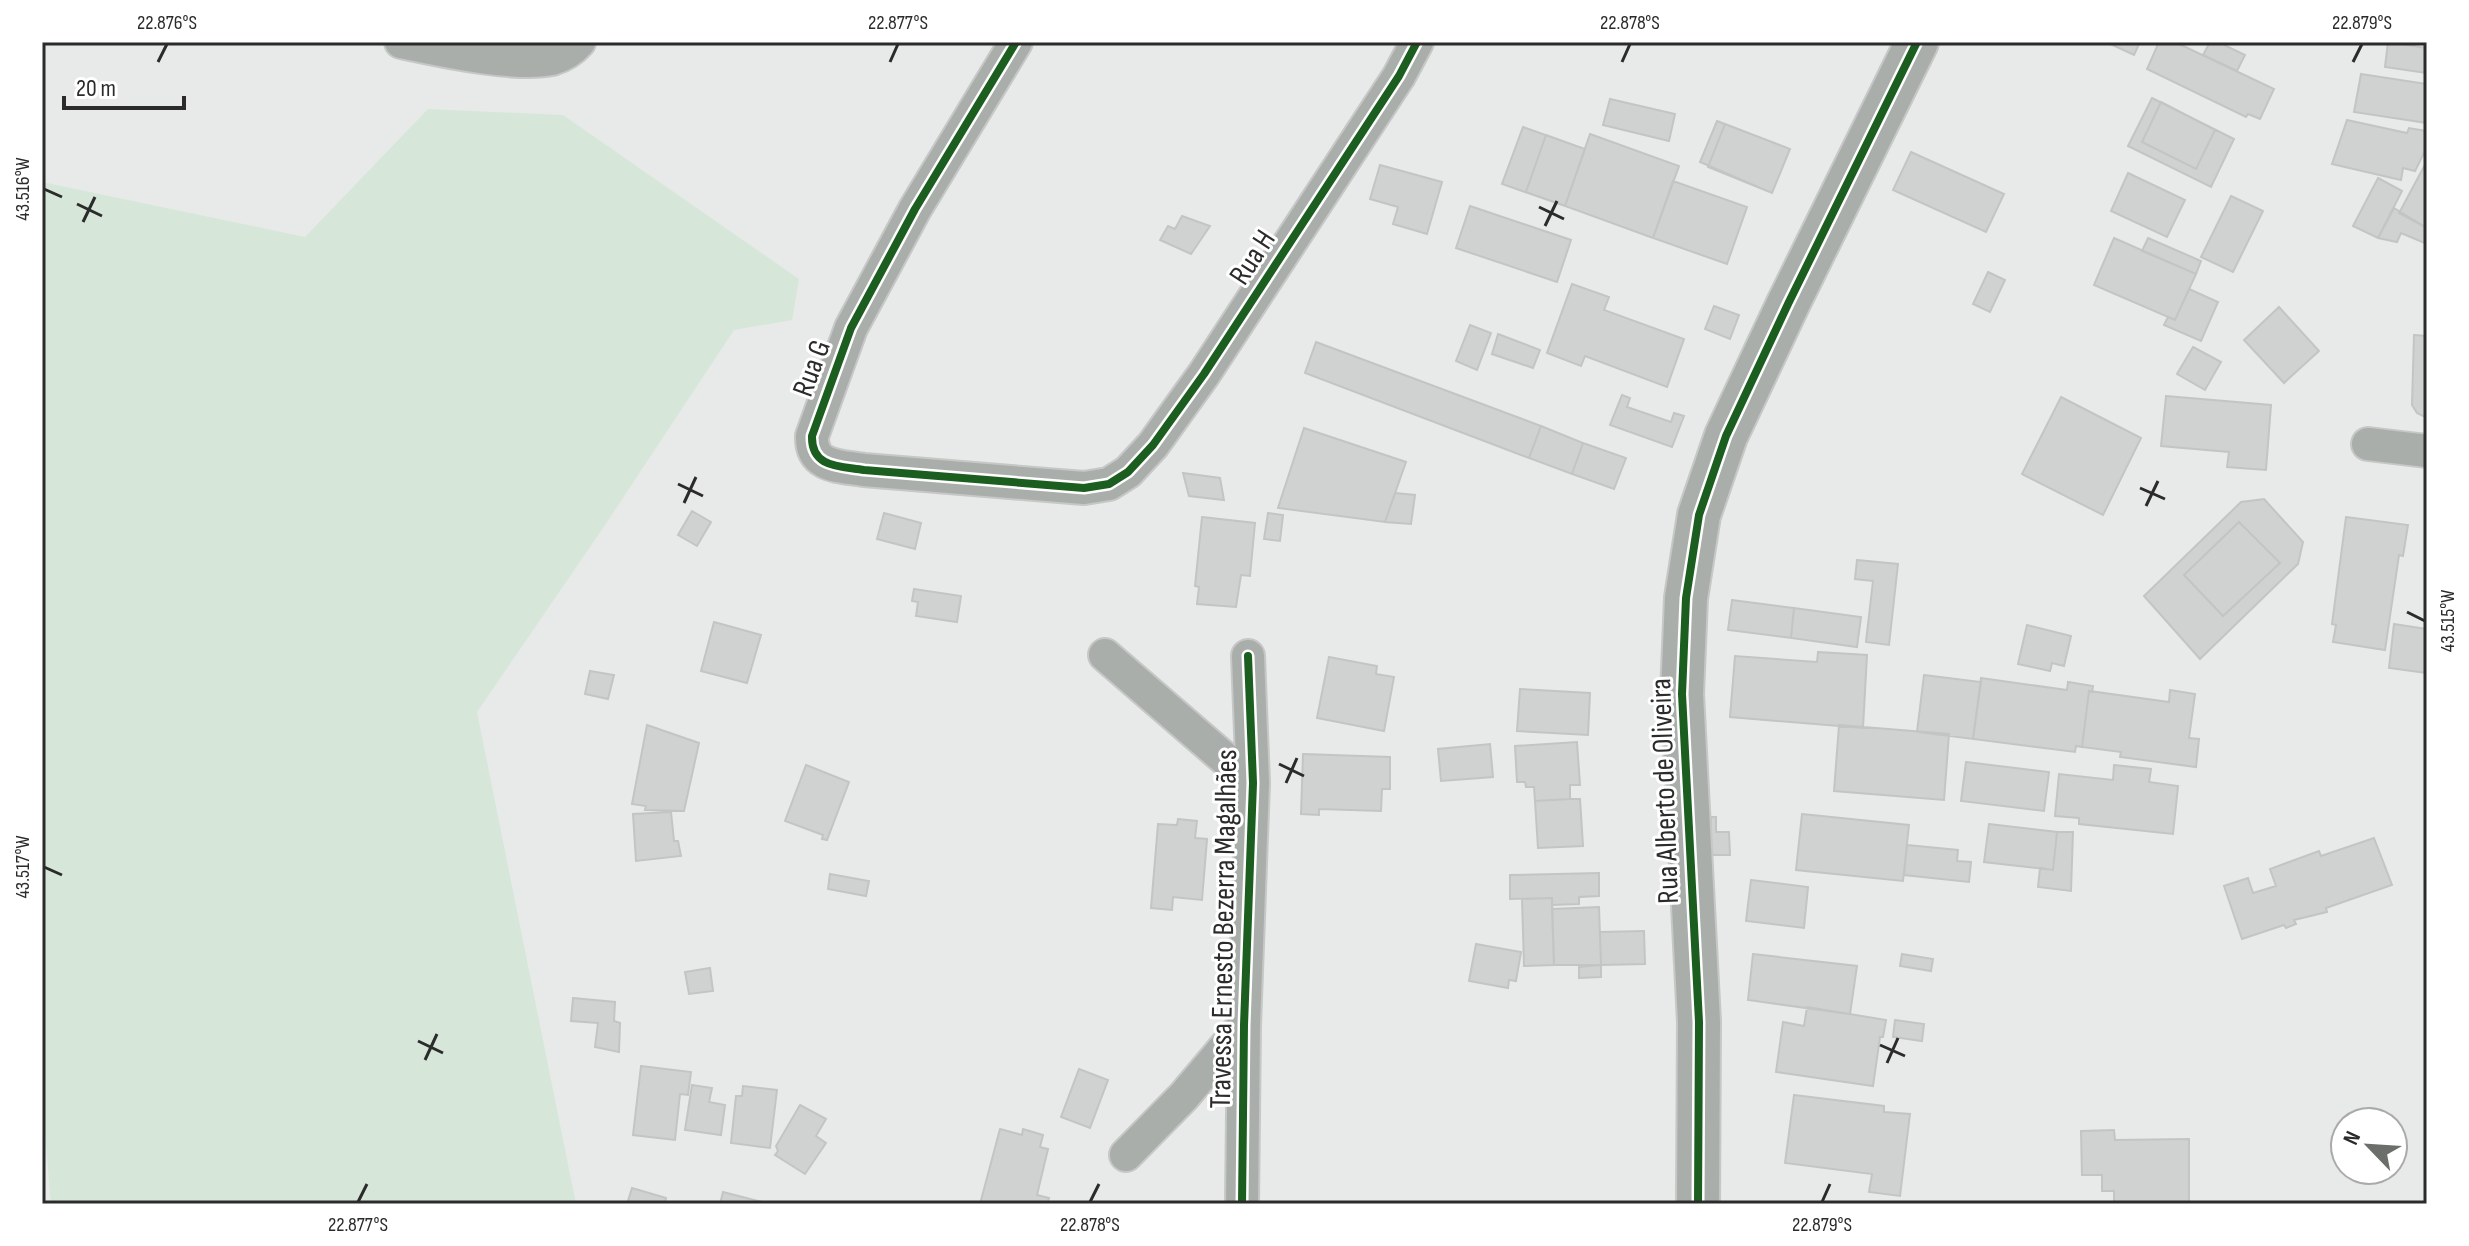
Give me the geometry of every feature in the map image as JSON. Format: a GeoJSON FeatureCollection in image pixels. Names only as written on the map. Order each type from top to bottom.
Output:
{"type":"FeatureCollection","features":[{"type":"Feature","properties":{"kind":"street"},"geometry":{"type":"LineString","coordinates":[[401,42],[523,61],[553,59],[579,42]]}},
{"type":"Feature","properties":{"kind":"street","name":"Rua G"},"geometry":{"type":"LineString","coordinates":[[1016,42],[915,209],[851,328],[812,436],[812,446],[821,460],[864,470],[1084,488],[1109,484]]}},
{"type":"Feature","properties":{"kind":"street","name":"Rua H"},"geometry":{"type":"LineString","coordinates":[[1109,484],[1128,472],[1153,445],[1204,374],[1399,76],[1417,42]]}},
{"type":"Feature","properties":{"kind":"street","name":"Rua Alberto de Oliveira"},"geometry":{"type":"LineString","coordinates":[[1698,1204],[1699,1022],[1682,694],[1686,598],[1699,515],[1726,436],[1917,42]]}},
{"type":"Feature","properties":{"kind":"street"},"geometry":{"type":"LineString","coordinates":[[2368,444],[2427,451]]}},
{"type":"Feature","properties":{"kind":"street"},"geometry":{"type":"LineString","coordinates":[[1105,655],[1253,783]]}},
{"type":"Feature","properties":{"kind":"street","name":"Travessa Ernesto Bezerra Magalhães"},"geometry":{"type":"LineString","coordinates":[[1242,1204],[1244,1025],[1253,783],[1248,656]]}},
{"type":"Feature","properties":{"kind":"street"},"geometry":{"type":"LineString","coordinates":[[1126,1155],[1184,1096],[1244,1025]]}},
{"type":"Feature","properties":{"kind":"green space"},"geometry":{"type":"Polygon","coordinates":[[[428,109],[563,115],[799,279],[792,320],[734,330],[477,712],[576,1204],[51,1204],[45,1134],[42,1131],[42,182],[305,237],[428,109]]]}},
{"type":"Feature","properties":{"kind":"building"},"geometry":{"type":"Polygon","coordinates":[[[2106,42],[2140,42],[2134,55],[2106,42]]]}},
{"type":"Feature","properties":{"kind":"building"},"geometry":{"type":"Polygon","coordinates":[[[2159,42],[2175,42],[2274,89],[2260,119],[2248,114],[2246,117],[2147,69],[2159,42]]]}},
{"type":"Feature","properties":{"kind":"building"},"geometry":{"type":"Polygon","coordinates":[[[2210,42],[2218,42],[2245,55],[2237,71],[2203,55],[2210,42]]]}},
{"type":"Feature","properties":{"kind":"building"},"geometry":{"type":"Polygon","coordinates":[[[2388,42],[2427,48],[2427,73],[2385,67],[2388,42]]]}},
{"type":"Feature","properties":{"kind":"building"},"geometry":{"type":"Polygon","coordinates":[[[2361,74],[2427,84],[2427,123],[2354,112],[2361,74]]]}},
{"type":"Feature","properties":{"kind":"building"},"geometry":{"type":"Polygon","coordinates":[[[2152,98],[2234,139],[2211,187],[2128,146],[2152,98]]]}},
{"type":"Feature","properties":{"kind":"building"},"geometry":{"type":"Polygon","coordinates":[[[1610,99],[1675,114],[1669,141],[1603,125],[1610,99]]]}},
{"type":"Feature","properties":{"kind":"building"},"geometry":{"type":"Polygon","coordinates":[[[2161,102],[2215,130],[2196,169],[2142,142],[2161,102]]]}},
{"type":"Feature","properties":{"kind":"building"},"geometry":{"type":"Polygon","coordinates":[[[2347,120],[2407,133],[2409,128],[2427,131],[2427,147],[2415,171],[2403,168],[2401,180],[2332,164],[2347,120]]]}},
{"type":"Feature","properties":{"kind":"building"},"geometry":{"type":"Polygon","coordinates":[[[1717,121],[1790,149],[1772,193],[1700,162],[1717,121]]]}},
{"type":"Feature","properties":{"kind":"building"},"geometry":{"type":"Polygon","coordinates":[[[1725,124],[1790,149],[1772,193],[1708,167],[1725,124]]]}},
{"type":"Feature","properties":{"kind":"building"},"geometry":{"type":"Polygon","coordinates":[[[1523,127],[1585,149],[1565,206],[1502,184],[1523,127]]]}},
{"type":"Feature","properties":{"kind":"building"},"geometry":{"type":"Polygon","coordinates":[[[1590,134],[1679,166],[1653,238],[1565,206],[1590,134]]]}},
{"type":"Feature","properties":{"kind":"building"},"geometry":{"type":"Polygon","coordinates":[[[1546,135],[1585,149],[1565,206],[1526,192],[1546,135]]]}},
{"type":"Feature","properties":{"kind":"building"},"geometry":{"type":"Polygon","coordinates":[[[1911,152],[2004,194],[1986,232],[1893,190],[1911,152]]]}},
{"type":"Feature","properties":{"kind":"building"},"geometry":{"type":"Polygon","coordinates":[[[2427,161],[2427,228],[2399,213],[2427,161]]]}},
{"type":"Feature","properties":{"kind":"building"},"geometry":{"type":"Polygon","coordinates":[[[1380,165],[1442,182],[1427,234],[1393,224],[1398,207],[1370,199],[1380,165]]]}},
{"type":"Feature","properties":{"kind":"building"},"geometry":{"type":"Polygon","coordinates":[[[2128,173],[2185,200],[2167,237],[2111,211],[2128,173]]]}},
{"type":"Feature","properties":{"kind":"building"},"geometry":{"type":"Polygon","coordinates":[[[2378,178],[2402,191],[2378,238],[2353,226],[2378,178]]]}},
{"type":"Feature","properties":{"kind":"building"},"geometry":{"type":"Polygon","coordinates":[[[1673,181],[1747,207],[1727,264],[1653,238],[1673,181]]]}},
{"type":"Feature","properties":{"kind":"building"},"geometry":{"type":"Polygon","coordinates":[[[2231,196],[2263,211],[2233,272],[2201,257],[2231,196]]]}},
{"type":"Feature","properties":{"kind":"building"},"geometry":{"type":"Polygon","coordinates":[[[1470,206],[1571,240],[1557,282],[1456,248],[1470,206]]]}},
{"type":"Feature","properties":{"kind":"building"},"geometry":{"type":"Polygon","coordinates":[[[2394,208],[2427,228],[2427,244],[2401,233],[2397,242],[2378,238],[2394,208]]]}},
{"type":"Feature","properties":{"kind":"building"},"geometry":{"type":"Polygon","coordinates":[[[1182,216],[1210,226],[1191,254],[1160,240],[1168,226],[1175,229],[1182,216]]]}},
{"type":"Feature","properties":{"kind":"building"},"geometry":{"type":"Polygon","coordinates":[[[2114,238],[2196,274],[2175,320],[2094,285],[2114,238]]]}},
{"type":"Feature","properties":{"kind":"building"},"geometry":{"type":"Polygon","coordinates":[[[2148,238],[2201,261],[2196,274],[2142,251],[2148,238]]]}},
{"type":"Feature","properties":{"kind":"building"},"geometry":{"type":"Polygon","coordinates":[[[1988,272],[2005,280],[1990,312],[1973,304],[1988,272]]]}},
{"type":"Feature","properties":{"kind":"building"},"geometry":{"type":"Polygon","coordinates":[[[1572,284],[1609,297],[1604,310],[1684,339],[1667,387],[1585,356],[1581,366],[1547,353],[1572,284]]]}},
{"type":"Feature","properties":{"kind":"building"},"geometry":{"type":"Polygon","coordinates":[[[2189,289],[2218,302],[2201,341],[2164,325],[2168,317],[2175,320],[2189,289]]]}},
{"type":"Feature","properties":{"kind":"building"},"geometry":{"type":"Polygon","coordinates":[[[1714,306],[1739,315],[1730,339],[1705,329],[1714,306]]]}},
{"type":"Feature","properties":{"kind":"building"},"geometry":{"type":"Polygon","coordinates":[[[2279,307],[2319,351],[2284,383],[2244,340],[2279,307]]]}},
{"type":"Feature","properties":{"kind":"building"},"geometry":{"type":"Polygon","coordinates":[[[1470,325],[1491,333],[1477,370],[1456,361],[1470,325]]]}},
{"type":"Feature","properties":{"kind":"building"},"geometry":{"type":"Polygon","coordinates":[[[1498,334],[1540,350],[1533,368],[1492,354],[1498,334]]]}},
{"type":"Feature","properties":{"kind":"building"},"geometry":{"type":"Polygon","coordinates":[[[2414,335],[2427,336],[2427,418],[2417,413],[2412,405],[2414,335]]]}},
{"type":"Feature","properties":{"kind":"building"},"geometry":{"type":"Polygon","coordinates":[[[1316,342],[1541,426],[1529,458],[1305,373],[1316,342]]]}},
{"type":"Feature","properties":{"kind":"building"},"geometry":{"type":"Polygon","coordinates":[[[2193,347],[2221,362],[2205,390],[2177,374],[2193,347]]]}},
{"type":"Feature","properties":{"kind":"building"},"geometry":{"type":"Polygon","coordinates":[[[1622,395],[1630,398],[1627,407],[1671,422],[1674,413],[1684,416],[1672,447],[1610,425],[1622,395]]]}},
{"type":"Feature","properties":{"kind":"building"},"geometry":{"type":"Polygon","coordinates":[[[2166,396],[2271,405],[2266,470],[2227,467],[2229,452],[2161,446],[2166,396]]]}},
{"type":"Feature","properties":{"kind":"building"},"geometry":{"type":"Polygon","coordinates":[[[2061,397],[2141,438],[2103,515],[2022,474],[2061,397]]]}},
{"type":"Feature","properties":{"kind":"building"},"geometry":{"type":"Polygon","coordinates":[[[1541,426],[1583,443],[1572,474],[1529,458],[1541,426]]]}},
{"type":"Feature","properties":{"kind":"building"},"geometry":{"type":"Polygon","coordinates":[[[1304,428],[1406,462],[1385,522],[1278,508],[1304,428]]]}},
{"type":"Feature","properties":{"kind":"building"},"geometry":{"type":"Polygon","coordinates":[[[1583,443],[1626,458],[1614,489],[1572,474],[1583,443]]]}},
{"type":"Feature","properties":{"kind":"building"},"geometry":{"type":"Polygon","coordinates":[[[1183,473],[1220,478],[1224,500],[1189,496],[1183,473]]]}},
{"type":"Feature","properties":{"kind":"building"},"geometry":{"type":"Polygon","coordinates":[[[1395,493],[1415,495],[1411,524],[1385,522],[1395,493]]]}},
{"type":"Feature","properties":{"kind":"building"},"geometry":{"type":"Polygon","coordinates":[[[2264,499],[2303,542],[2298,564],[2200,659],[2144,596],[2241,502],[2264,499]]]}},
{"type":"Feature","properties":{"kind":"building"},"geometry":{"type":"Polygon","coordinates":[[[692,511],[711,522],[697,546],[678,535],[692,511]]]}},
{"type":"Feature","properties":{"kind":"building"},"geometry":{"type":"Polygon","coordinates":[[[884,513],[921,523],[915,549],[877,539],[884,513]]]}},
{"type":"Feature","properties":{"kind":"building"},"geometry":{"type":"Polygon","coordinates":[[[1268,513],[1283,515],[1280,541],[1264,539],[1268,513]]]}},
{"type":"Feature","properties":{"kind":"building"},"geometry":{"type":"Polygon","coordinates":[[[1202,517],[1255,523],[1250,576],[1241,575],[1236,607],[1197,604],[1199,587],[1195,586],[1202,517]]]}},
{"type":"Feature","properties":{"kind":"building"},"geometry":{"type":"Polygon","coordinates":[[[2346,517],[2408,525],[2403,556],[2399,555],[2385,650],[2333,642],[2336,625],[2332,624],[2346,517]]]}},
{"type":"Feature","properties":{"kind":"building"},"geometry":{"type":"Polygon","coordinates":[[[2239,522],[2280,563],[2223,616],[2184,575],[2239,522]]]}},
{"type":"Feature","properties":{"kind":"building"},"geometry":{"type":"Polygon","coordinates":[[[1857,560],[1898,564],[1889,645],[1866,642],[1873,581],[1855,579],[1857,560]]]}},
{"type":"Feature","properties":{"kind":"building"},"geometry":{"type":"Polygon","coordinates":[[[914,589],[961,596],[957,622],[916,616],[918,602],[912,601],[914,589]]]}},
{"type":"Feature","properties":{"kind":"building"},"geometry":{"type":"Polygon","coordinates":[[[1732,600],[1794,608],[1791,638],[1728,630],[1732,600]]]}},
{"type":"Feature","properties":{"kind":"building"},"geometry":{"type":"Polygon","coordinates":[[[1794,608],[1861,617],[1857,647],[1791,638],[1794,608]]]}},
{"type":"Feature","properties":{"kind":"building"},"geometry":{"type":"Polygon","coordinates":[[[714,622],[761,635],[747,683],[701,671],[714,622]]]}},
{"type":"Feature","properties":{"kind":"building"},"geometry":{"type":"Polygon","coordinates":[[[2394,624],[2427,629],[2427,673],[2389,668],[2394,624]]]}},
{"type":"Feature","properties":{"kind":"building"},"geometry":{"type":"Polygon","coordinates":[[[2027,625],[2071,636],[2064,666],[2052,663],[2050,671],[2018,664],[2027,625]]]}},
{"type":"Feature","properties":{"kind":"building"},"geometry":{"type":"Polygon","coordinates":[[[1818,652],[1867,655],[1863,728],[1730,717],[1735,656],[1817,662],[1818,652]]]}},
{"type":"Feature","properties":{"kind":"building"},"geometry":{"type":"Polygon","coordinates":[[[1329,657],[1377,666],[1376,674],[1394,677],[1384,731],[1317,718],[1329,657]]]}},
{"type":"Feature","properties":{"kind":"building"},"geometry":{"type":"Polygon","coordinates":[[[590,671],[614,675],[608,699],[585,694],[590,671]]]}},
{"type":"Feature","properties":{"kind":"building"},"geometry":{"type":"Polygon","coordinates":[[[1924,675],[1981,682],[1973,739],[1917,732],[1924,675]]]}},
{"type":"Feature","properties":{"kind":"building"},"geometry":{"type":"Polygon","coordinates":[[[1981,678],[2067,690],[2068,682],[2093,686],[2092,692],[2089,691],[2082,747],[2076,746],[2075,752],[1973,739],[1981,678]]]}},
{"type":"Feature","properties":{"kind":"building"},"geometry":{"type":"Polygon","coordinates":[[[1520,689],[1590,693],[1588,735],[1517,731],[1520,689]]]}},
{"type":"Feature","properties":{"kind":"building"},"geometry":{"type":"Polygon","coordinates":[[[2170,690],[2195,694],[2189,738],[2199,739],[2196,767],[2120,757],[2121,752],[2082,747],[2089,691],[2169,702],[2170,690]]]}},
{"type":"Feature","properties":{"kind":"building"},"geometry":{"type":"Polygon","coordinates":[[[647,725],[699,743],[684,811],[645,810],[646,806],[632,804],[647,725]]]}},
{"type":"Feature","properties":{"kind":"building"},"geometry":{"type":"Polygon","coordinates":[[[1839,725],[1949,734],[1944,800],[1834,791],[1839,725]]]}},
{"type":"Feature","properties":{"kind":"building"},"geometry":{"type":"Polygon","coordinates":[[[1577,742],[1580,785],[1570,785],[1570,799],[1535,801],[1534,787],[1517,782],[1515,746],[1577,742]]]}},
{"type":"Feature","properties":{"kind":"building"},"geometry":{"type":"Polygon","coordinates":[[[1490,744],[1493,777],[1441,781],[1438,749],[1490,744]]]}},
{"type":"Feature","properties":{"kind":"building"},"geometry":{"type":"Polygon","coordinates":[[[1303,754],[1390,757],[1390,789],[1382,789],[1381,811],[1319,809],[1319,815],[1301,814],[1303,754]]]}},
{"type":"Feature","properties":{"kind":"building"},"geometry":{"type":"Polygon","coordinates":[[[1966,762],[2049,772],[2044,811],[1961,801],[1966,762]]]}},
{"type":"Feature","properties":{"kind":"building"},"geometry":{"type":"Polygon","coordinates":[[[806,765],[849,782],[827,840],[822,839],[823,835],[785,821],[806,765]]]}},
{"type":"Feature","properties":{"kind":"building"},"geometry":{"type":"Polygon","coordinates":[[[2114,765],[2151,769],[2149,782],[2178,786],[2173,834],[2079,824],[2079,818],[2055,816],[2059,774],[2113,780],[2114,765]]]}},
{"type":"Feature","properties":{"kind":"building"},"geometry":{"type":"Polygon","coordinates":[[[1580,799],[1583,846],[1538,848],[1535,801],[1580,799]]]}},
{"type":"Feature","properties":{"kind":"building"},"geometry":{"type":"Polygon","coordinates":[[[671,812],[674,841],[678,841],[681,856],[636,861],[633,814],[671,812]]]}},
{"type":"Feature","properties":{"kind":"building"},"geometry":{"type":"Polygon","coordinates":[[[1802,814],[1909,825],[1903,881],[1796,870],[1802,814]]]}},
{"type":"Feature","properties":{"kind":"building"},"geometry":{"type":"Polygon","coordinates":[[[1711,817],[1716,817],[1716,832],[1729,832],[1730,855],[1711,855],[1711,817]]]}},
{"type":"Feature","properties":{"kind":"building"},"geometry":{"type":"Polygon","coordinates":[[[1178,819],[1197,821],[1195,838],[1207,839],[1202,900],[1173,897],[1172,910],[1151,908],[1158,824],[1177,825],[1178,819]]]}},
{"type":"Feature","properties":{"kind":"building"},"geometry":{"type":"Polygon","coordinates":[[[1989,824],[2057,832],[2053,870],[1984,862],[1989,824]]]}},
{"type":"Feature","properties":{"kind":"building"},"geometry":{"type":"Polygon","coordinates":[[[2057,832],[2073,832],[2071,891],[2038,887],[2040,868],[2053,870],[2057,832]]]}},
{"type":"Feature","properties":{"kind":"building"},"geometry":{"type":"Polygon","coordinates":[[[2374,838],[2392,885],[2326,908],[2327,912],[2294,920],[2296,924],[2286,928],[2284,925],[2242,939],[2224,886],[2248,878],[2253,893],[2276,886],[2270,869],[2319,851],[2321,856],[2374,838]]]}},
{"type":"Feature","properties":{"kind":"building"},"geometry":{"type":"Polygon","coordinates":[[[1907,845],[1958,850],[1957,861],[1971,862],[1969,882],[1904,875],[1907,845]]]}},
{"type":"Feature","properties":{"kind":"building"},"geometry":{"type":"Polygon","coordinates":[[[1599,873],[1599,896],[1579,897],[1579,904],[1552,905],[1552,898],[1510,899],[1510,875],[1599,873]]]}},
{"type":"Feature","properties":{"kind":"building"},"geometry":{"type":"Polygon","coordinates":[[[830,874],[869,881],[866,896],[828,889],[830,874]]]}},
{"type":"Feature","properties":{"kind":"building"},"geometry":{"type":"Polygon","coordinates":[[[1751,880],[1808,887],[1804,928],[1746,921],[1751,880]]]}},
{"type":"Feature","properties":{"kind":"building"},"geometry":{"type":"Polygon","coordinates":[[[1552,898],[1554,965],[1524,966],[1522,899],[1552,898]]]}},
{"type":"Feature","properties":{"kind":"building"},"geometry":{"type":"Polygon","coordinates":[[[1599,907],[1601,965],[1554,965],[1552,909],[1599,907]]]}},
{"type":"Feature","properties":{"kind":"building"},"geometry":{"type":"Polygon","coordinates":[[[1644,931],[1645,964],[1601,965],[1600,932],[1644,931]]]}},
{"type":"Feature","properties":{"kind":"building"},"geometry":{"type":"Polygon","coordinates":[[[1476,944],[1521,952],[1516,981],[1509,980],[1508,988],[1469,981],[1476,944]]]}},
{"type":"Feature","properties":{"kind":"building"},"geometry":{"type":"Polygon","coordinates":[[[1753,954],[1857,966],[1850,1014],[1748,1000],[1753,954]]]}},
{"type":"Feature","properties":{"kind":"building"},"geometry":{"type":"Polygon","coordinates":[[[1902,954],[1933,959],[1931,971],[1900,966],[1902,954]]]}},
{"type":"Feature","properties":{"kind":"building"},"geometry":{"type":"Polygon","coordinates":[[[1601,965],[1601,977],[1579,978],[1579,967],[1601,965]]]}},
{"type":"Feature","properties":{"kind":"building"},"geometry":{"type":"Polygon","coordinates":[[[710,968],[713,991],[689,994],[685,972],[710,968]]]}},
{"type":"Feature","properties":{"kind":"building"},"geometry":{"type":"Polygon","coordinates":[[[573,998],[615,1002],[614,1021],[620,1023],[619,1052],[595,1047],[598,1023],[571,1021],[573,998]]]}},
{"type":"Feature","properties":{"kind":"building"},"geometry":{"type":"Polygon","coordinates":[[[1807,1007],[1886,1020],[1883,1037],[1880,1037],[1873,1086],[1776,1072],[1783,1022],[1804,1026],[1807,1007]]]}},
{"type":"Feature","properties":{"kind":"building"},"geometry":{"type":"Polygon","coordinates":[[[1895,1020],[1924,1024],[1922,1041],[1893,1037],[1895,1020]]]}},
{"type":"Feature","properties":{"kind":"building"},"geometry":{"type":"Polygon","coordinates":[[[641,1066],[691,1072],[688,1095],[680,1094],[675,1140],[633,1135],[641,1066]]]}},
{"type":"Feature","properties":{"kind":"building"},"geometry":{"type":"Polygon","coordinates":[[[1079,1069],[1108,1080],[1090,1128],[1061,1117],[1079,1069]]]}},
{"type":"Feature","properties":{"kind":"building"},"geometry":{"type":"Polygon","coordinates":[[[692,1085],[712,1088],[709,1102],[725,1105],[721,1135],[685,1130],[692,1085]]]}},
{"type":"Feature","properties":{"kind":"building"},"geometry":{"type":"Polygon","coordinates":[[[743,1086],[777,1090],[770,1148],[731,1143],[736,1096],[742,1096],[743,1086]]]}},
{"type":"Feature","properties":{"kind":"building"},"geometry":{"type":"Polygon","coordinates":[[[1794,1095],[1884,1106],[1884,1112],[1910,1114],[1900,1196],[1869,1192],[1872,1174],[1785,1163],[1794,1095]]]}},
{"type":"Feature","properties":{"kind":"building"},"geometry":{"type":"Polygon","coordinates":[[[800,1105],[826,1119],[816,1136],[826,1143],[805,1174],[775,1155],[778,1151],[776,1146],[800,1105]]]}},
{"type":"Feature","properties":{"kind":"building"},"geometry":{"type":"Polygon","coordinates":[[[1000,1129],[1022,1135],[1023,1129],[1043,1135],[1040,1147],[1048,1149],[1037,1195],[1049,1198],[1047,1204],[980,1204],[1000,1129]]]}},
{"type":"Feature","properties":{"kind":"building"},"geometry":{"type":"Polygon","coordinates":[[[2114,1130],[2115,1140],[2189,1139],[2189,1204],[2114,1204],[2114,1191],[2102,1191],[2102,1175],[2082,1175],[2081,1131],[2114,1130]]]}},
{"type":"Feature","properties":{"kind":"building"},"geometry":{"type":"Polygon","coordinates":[[[632,1188],[666,1198],[665,1204],[627,1204],[632,1188]]]}},
{"type":"Feature","properties":{"kind":"building"},"geometry":{"type":"Polygon","coordinates":[[[723,1192],[766,1203],[766,1204],[720,1204],[723,1192]]]}},
{"type":"Feature","properties":{"kind":"cycle path"},"geometry":{"type":"LineString","coordinates":[[1016,42],[915,209],[851,328],[812,436],[816,454],[829,464],[864,470],[1084,488],[1109,484],[1128,472],[1153,445],[1204,374],[1399,76],[1417,42]]}},
{"type":"Feature","properties":{"kind":"cycle path"},"geometry":{"type":"LineString","coordinates":[[1698,1204],[1699,1022],[1682,694],[1686,598],[1699,515],[1726,436],[1917,42]]}},
{"type":"Feature","properties":{"kind":"cycle path"},"geometry":{"type":"LineString","coordinates":[[1242,1204],[1244,1025],[1253,783],[1248,656]]}}]}
